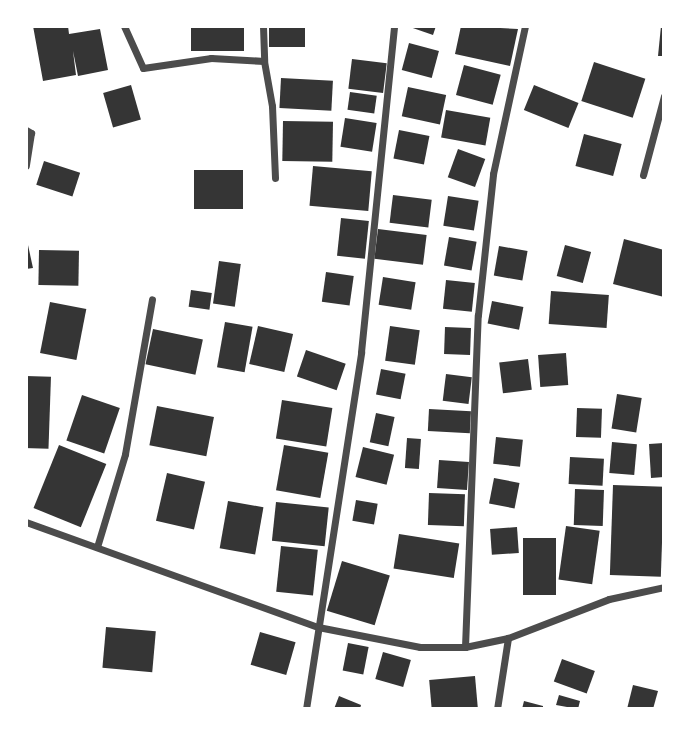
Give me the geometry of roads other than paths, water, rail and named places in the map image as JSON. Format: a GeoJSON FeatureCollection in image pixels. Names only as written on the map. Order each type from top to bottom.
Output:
{"type":"FeatureCollection","features":[{"type":"Feature","properties":{"kind":"street"},"geometry":{"type":"LineString","coordinates":[[124,26],[135,60],[143,68],[211,58],[264,61]]}},
{"type":"Feature","properties":{"kind":"street"},"geometry":{"type":"LineString","coordinates":[[263,26],[264,61],[272,106],[275,177]]}},
{"type":"Feature","properties":{"kind":"street"},"geometry":{"type":"LineString","coordinates":[[306,709],[361,352],[394,26]]}},
{"type":"Feature","properties":{"kind":"street"},"geometry":{"type":"LineString","coordinates":[[465,647],[483,267],[503,111],[525,26]]}},
{"type":"Feature","properties":{"kind":"street"},"geometry":{"type":"LineString","coordinates":[[643,175],[664,96]]}},
{"type":"Feature","properties":{"kind":"street"},"geometry":{"type":"LineString","coordinates":[[26,130],[32,133],[26,166]]}},
{"type":"Feature","properties":{"kind":"street"},"geometry":{"type":"LineString","coordinates":[[97,547],[125,454],[152,299]]}},
{"type":"Feature","properties":{"kind":"street"},"geometry":{"type":"LineString","coordinates":[[26,522],[318,626],[420,648],[465,647],[508,638],[609,599],[664,587]]}},
{"type":"Feature","properties":{"kind":"street"},"geometry":{"type":"LineString","coordinates":[[497,709],[508,638]]}}]}
